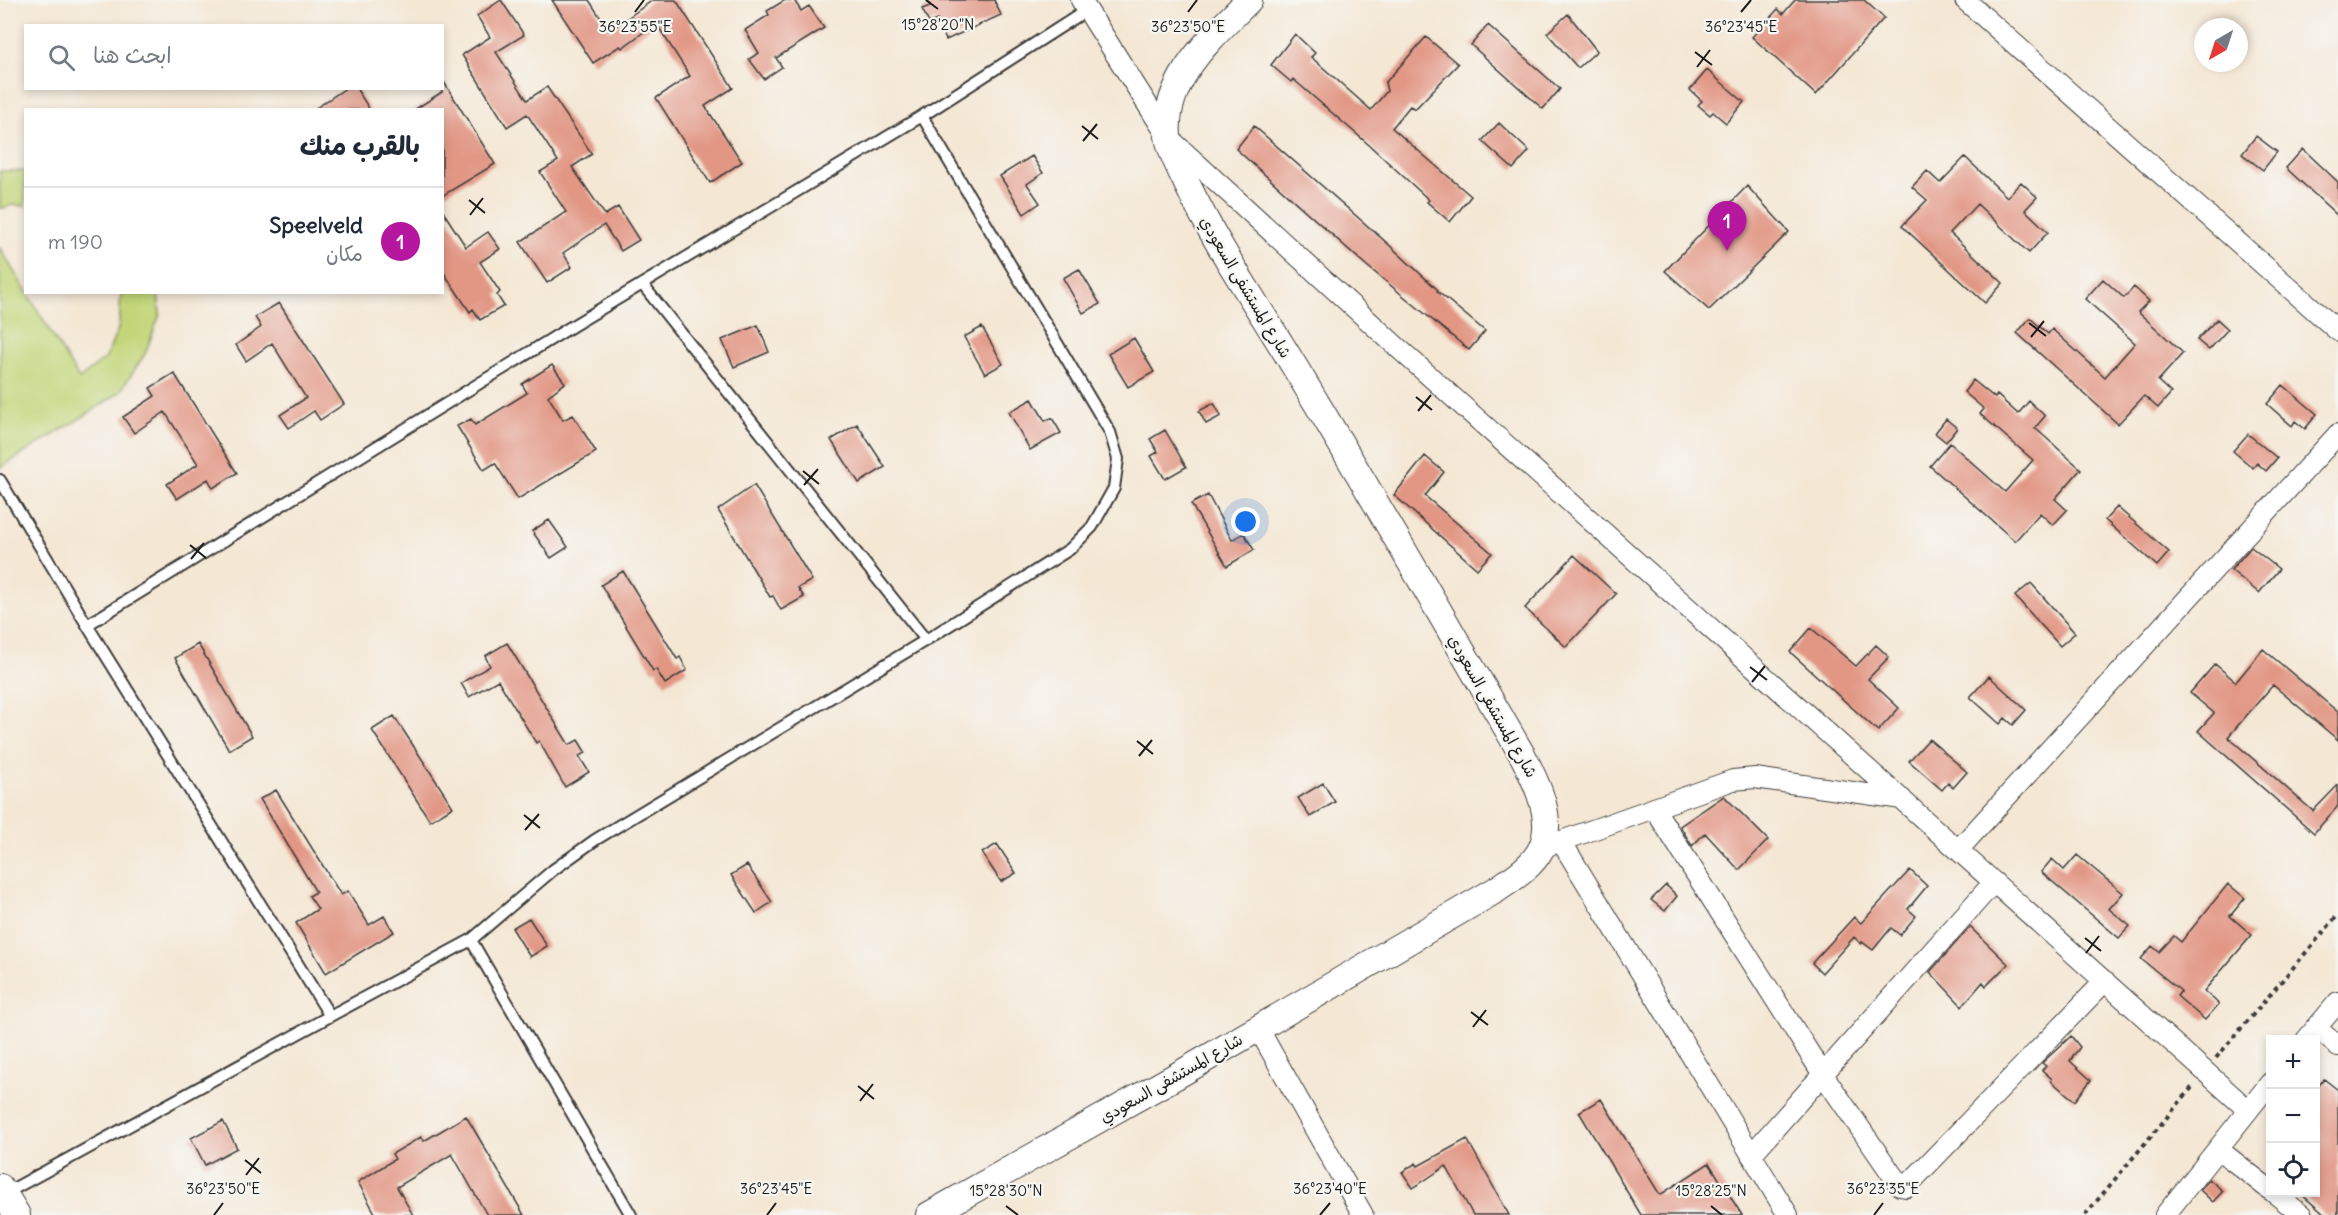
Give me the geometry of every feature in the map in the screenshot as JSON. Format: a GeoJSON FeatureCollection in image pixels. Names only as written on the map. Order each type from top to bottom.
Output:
{"type":"FeatureCollection","features":[{"type":"Feature","properties":{"kind":"street"},"geometry":{"type":"LineString","coordinates":[[1168,137],[1176,90],[1191,61],[1249,0]]}},
{"type":"Feature","properties":{"kind":"street"},"geometry":{"type":"LineString","coordinates":[[1965,0],[2338,331]]}},
{"type":"Feature","properties":{"kind":"street"},"geometry":{"type":"LineString","coordinates":[[1084,5],[1168,137],[1397,347],[2248,1110]]}},
{"type":"Feature","properties":{"kind":"street","name":"شارع المستشفى السعودي"},"geometry":{"type":"LineString","coordinates":[[929,1215],[1496,890],[1517,876],[1551,845],[1538,786],[1524,758],[1364,480],[1210,228],[1178,165],[1168,137]]}},
{"type":"Feature","properties":{"kind":"street"},"geometry":{"type":"LineString","coordinates":[[1958,850],[2338,434]]}},
{"type":"Feature","properties":{"kind":"street"},"geometry":{"type":"LineString","coordinates":[[1788,1215],[1551,845],[1733,780],[1755,778],[1902,799]]}},
{"type":"Feature","properties":{"kind":"street"},"geometry":{"type":"LineString","coordinates":[[1654,808],[1822,1073],[1900,1186],[1906,1187],[2105,981]]}},
{"type":"Feature","properties":{"kind":"street"},"geometry":{"type":"LineString","coordinates":[[1751,1155],[1994,882]]}},
{"type":"Feature","properties":{"kind":"street"},"geometry":{"type":"LineString","coordinates":[[2338,1002],[2311,1034],[2338,1046]]}},
{"type":"Feature","properties":{"kind":"street"},"geometry":{"type":"LineString","coordinates":[[1258,1028],[1363,1215]]}},
{"type":"Feature","properties":{"kind":"street"},"geometry":{"type":"LineString","coordinates":[[2165,1215],[2266,1089]]}},
{"type":"Feature","properties":{"kind":"street"},"geometry":{"type":"LineString","coordinates":[[2218,1149],[2266,1186]]}},
{"type":"Feature","properties":{"kind":"street"},"geometry":{"type":"LineString","coordinates":[[2279,1197],[2301,1215]]}},
{"type":"Feature","properties":{"kind":"lane"},"geometry":{"type":"LineString","coordinates":[[87,625],[642,284],[922,116],[1084,5]]}},
{"type":"Feature","properties":{"kind":"lane"},"geometry":{"type":"LineString","coordinates":[[5,1198],[330,1016],[471,940],[553,870],[596,840],[926,640],[1070,549],[1092,527],[1114,488],[1118,459],[1110,432],[922,116]]}},
{"type":"Feature","properties":{"kind":"lane"},"geometry":{"type":"LineString","coordinates":[[642,284],[926,640]]}},
{"type":"Feature","properties":{"kind":"lane"},"geometry":{"type":"LineString","coordinates":[[0,480],[87,625],[330,1016]]}},
{"type":"Feature","properties":{"kind":"lane"},"geometry":{"type":"LineString","coordinates":[[471,940],[631,1215]]}},
{"type":"Feature","properties":{"kind":"green space"},"geometry":{"type":"Polygon","coordinates":[[[0,171],[24,171],[24,206],[12,205],[0,209],[0,171]]]}},
{"type":"Feature","properties":{"kind":"green space"},"geometry":{"type":"Polygon","coordinates":[[[0,248],[24,288],[24,294],[28,294],[79,379],[106,358],[119,326],[121,294],[158,294],[160,314],[145,354],[119,393],[0,468],[0,248]]]}},
{"type":"Feature","properties":{"kind":"building"},"geometry":{"type":"Polygon","coordinates":[[[501,0],[524,35],[496,52],[527,100],[547,87],[592,154],[572,167],[605,215],[618,207],[639,240],[621,251],[604,225],[563,253],[572,267],[547,283],[520,242],[566,212],[540,172],[558,161],[527,114],[507,127],[462,55],[490,37],[477,16],[501,0]]]}},
{"type":"Feature","properties":{"kind":"building"},"geometry":{"type":"Polygon","coordinates":[[[552,0],[589,0],[609,31],[653,0],[676,0],[733,88],[705,106],[742,162],[710,183],[656,98],[690,76],[656,23],[622,48],[620,46],[593,63],[552,0]]]}},
{"type":"Feature","properties":{"kind":"building"},"geometry":{"type":"Polygon","coordinates":[[[785,0],[794,0],[801,11],[809,6],[824,28],[776,58],[782,67],[764,79],[749,59],[759,53],[745,30],[769,15],[767,11],[785,0]]]}},
{"type":"Feature","properties":{"kind":"building"},"geometry":{"type":"Polygon","coordinates":[[[927,0],[994,0],[1001,15],[946,40],[937,20],[929,23],[922,9],[930,6],[927,0]]]}},
{"type":"Feature","properties":{"kind":"building"},"geometry":{"type":"Polygon","coordinates":[[[1795,0],[1864,0],[1884,18],[1816,95],[1752,37],[1778,9],[1783,14],[1795,0]]]}},
{"type":"Feature","properties":{"kind":"building"},"geometry":{"type":"Polygon","coordinates":[[[1568,14],[1597,51],[1578,68],[1547,33],[1568,14]]]}},
{"type":"Feature","properties":{"kind":"building"},"geometry":{"type":"Polygon","coordinates":[[[1488,25],[1560,89],[1543,109],[1471,45],[1488,25]]]}},
{"type":"Feature","properties":{"kind":"building"},"geometry":{"type":"Polygon","coordinates":[[[1295,34],[1315,53],[1311,57],[1371,110],[1387,91],[1385,83],[1426,37],[1458,64],[1415,109],[1410,106],[1392,128],[1471,196],[1450,222],[1368,144],[1293,79],[1291,82],[1271,65],[1295,34]]]}},
{"type":"Feature","properties":{"kind":"building"},"geometry":{"type":"Polygon","coordinates":[[[1707,70],[1744,102],[1726,123],[1713,112],[1710,115],[1698,105],[1702,101],[1690,90],[1707,70]]]}},
{"type":"Feature","properties":{"kind":"building"},"geometry":{"type":"Polygon","coordinates":[[[444,82],[495,164],[444,195],[444,108],[417,108],[442,92],[444,82]]]}},
{"type":"Feature","properties":{"kind":"building"},"geometry":{"type":"Polygon","coordinates":[[[343,90],[357,90],[369,108],[316,108],[343,90]]]}},
{"type":"Feature","properties":{"kind":"building"},"geometry":{"type":"Polygon","coordinates":[[[1499,123],[1529,151],[1513,169],[1482,141],[1499,123]]]}},
{"type":"Feature","properties":{"kind":"building"},"geometry":{"type":"Polygon","coordinates":[[[1254,126],[1387,243],[1437,291],[1485,331],[1469,350],[1367,266],[1236,149],[1254,126]]]}},
{"type":"Feature","properties":{"kind":"building"},"geometry":{"type":"Polygon","coordinates":[[[2256,136],[2277,152],[2263,170],[2242,154],[2256,136]]]}},
{"type":"Feature","properties":{"kind":"building"},"geometry":{"type":"Polygon","coordinates":[[[2303,149],[2338,182],[2338,216],[2286,168],[2303,149]]]}},
{"type":"Feature","properties":{"kind":"building"},"geometry":{"type":"Polygon","coordinates":[[[1032,156],[1043,173],[1027,184],[1040,203],[1024,214],[1000,176],[1032,156]]]}},
{"type":"Feature","properties":{"kind":"building"},"geometry":{"type":"Polygon","coordinates":[[[1965,157],[2007,197],[2021,182],[2037,197],[2025,210],[2048,232],[2029,253],[1977,204],[1950,233],[2003,283],[1985,303],[1902,226],[1927,200],[1912,187],[1927,171],[1940,183],[1965,157]]]}},
{"type":"Feature","properties":{"kind":"building"},"geometry":{"type":"Polygon","coordinates":[[[1747,186],[1789,232],[1709,310],[1665,271],[1747,186]]]}},
{"type":"Feature","properties":{"kind":"building"},"geometry":{"type":"Polygon","coordinates":[[[444,213],[466,247],[488,232],[500,249],[480,262],[500,292],[497,295],[504,306],[480,320],[473,309],[470,312],[444,273],[444,213]]]}},
{"type":"Feature","properties":{"kind":"building"},"geometry":{"type":"Polygon","coordinates":[[[1079,269],[1100,304],[1083,313],[1063,278],[1079,269]]]}},
{"type":"Feature","properties":{"kind":"building"},"geometry":{"type":"Polygon","coordinates":[[[2103,279],[2124,298],[2134,287],[2149,301],[2138,312],[2183,353],[2158,381],[2171,393],[2158,408],[2144,396],[2118,424],[2017,333],[2030,318],[2048,334],[2052,329],[2105,377],[2135,343],[2085,299],[2103,279]]]}},
{"type":"Feature","properties":{"kind":"building"},"geometry":{"type":"Polygon","coordinates":[[[279,303],[344,404],[320,420],[314,411],[289,428],[280,415],[306,398],[272,343],[246,361],[236,345],[261,327],[255,317],[279,303]]]}},
{"type":"Feature","properties":{"kind":"building"},"geometry":{"type":"Polygon","coordinates":[[[2217,319],[2228,329],[2209,350],[2197,340],[2217,319]]]}},
{"type":"Feature","properties":{"kind":"building"},"geometry":{"type":"Polygon","coordinates":[[[758,325],[769,352],[734,367],[722,340],[758,325]]]}},
{"type":"Feature","properties":{"kind":"building"},"geometry":{"type":"Polygon","coordinates":[[[982,327],[1003,364],[985,374],[964,337],[982,327]]]}},
{"type":"Feature","properties":{"kind":"building"},"geometry":{"type":"Polygon","coordinates":[[[1134,338],[1154,372],[1128,387],[1108,354],[1134,338]]]}},
{"type":"Feature","properties":{"kind":"building"},"geometry":{"type":"Polygon","coordinates":[[[552,365],[565,383],[548,396],[563,420],[573,415],[596,452],[518,499],[495,463],[484,470],[457,426],[471,419],[475,425],[527,393],[522,384],[552,365]]]}},
{"type":"Feature","properties":{"kind":"building"},"geometry":{"type":"Polygon","coordinates":[[[174,373],[237,473],[213,488],[208,479],[177,499],[167,484],[198,464],[165,412],[134,433],[123,417],[155,396],[150,388],[174,373]]]}},
{"type":"Feature","properties":{"kind":"building"},"geometry":{"type":"Polygon","coordinates":[[[1973,380],[1995,398],[1997,395],[2018,414],[2029,401],[2045,416],[2035,428],[2081,469],[2055,499],[2067,510],[2053,525],[2040,513],[2015,541],[1930,466],[1950,443],[2005,492],[2033,460],[1980,414],[1984,409],[1964,392],[1973,380]]]}},
{"type":"Feature","properties":{"kind":"building"},"geometry":{"type":"Polygon","coordinates":[[[2283,385],[2317,414],[2305,429],[2295,421],[2292,426],[2267,404],[2283,385]]]}},
{"type":"Feature","properties":{"kind":"building"},"geometry":{"type":"Polygon","coordinates":[[[1032,399],[1045,421],[1052,418],[1061,433],[1030,450],[1009,412],[1032,399]]]}},
{"type":"Feature","properties":{"kind":"building"},"geometry":{"type":"Polygon","coordinates":[[[1214,403],[1221,416],[1206,424],[1199,411],[1214,403]]]}},
{"type":"Feature","properties":{"kind":"building"},"geometry":{"type":"Polygon","coordinates":[[[1946,419],[1957,428],[1946,442],[1935,433],[1946,419]]]}},
{"type":"Feature","properties":{"kind":"building"},"geometry":{"type":"Polygon","coordinates":[[[857,424],[885,467],[859,483],[831,440],[857,424]]]}},
{"type":"Feature","properties":{"kind":"building"},"geometry":{"type":"Polygon","coordinates":[[[1165,430],[1186,467],[1165,479],[1151,456],[1158,452],[1150,439],[1165,430]]]}},
{"type":"Feature","properties":{"kind":"building"},"geometry":{"type":"Polygon","coordinates":[[[2248,434],[2277,458],[2266,471],[2257,463],[2253,468],[2233,451],[2248,434]]]}},
{"type":"Feature","properties":{"kind":"building"},"geometry":{"type":"Polygon","coordinates":[[[1425,456],[1444,472],[1425,496],[1492,553],[1477,569],[1394,495],[1425,456]]]}},
{"type":"Feature","properties":{"kind":"building"},"geometry":{"type":"Polygon","coordinates":[[[754,485],[812,580],[798,588],[804,597],[781,610],[773,596],[770,597],[718,510],[754,485]]]}},
{"type":"Feature","properties":{"kind":"building"},"geometry":{"type":"Polygon","coordinates":[[[1208,495],[1232,540],[1244,533],[1254,550],[1227,566],[1191,504],[1208,495]]]}},
{"type":"Feature","properties":{"kind":"building"},"geometry":{"type":"Polygon","coordinates":[[[2117,507],[2169,552],[2157,566],[2105,520],[2117,507]]]}},
{"type":"Feature","properties":{"kind":"building"},"geometry":{"type":"Polygon","coordinates":[[[549,520],[568,547],[551,558],[532,531],[549,520]]]}},
{"type":"Feature","properties":{"kind":"building"},"geometry":{"type":"Polygon","coordinates":[[[2251,547],[2279,569],[2259,593],[2231,570],[2251,547]]]}},
{"type":"Feature","properties":{"kind":"building"},"geometry":{"type":"Polygon","coordinates":[[[1574,555],[1616,594],[1566,647],[1525,608],[1574,555]]]}},
{"type":"Feature","properties":{"kind":"building"},"geometry":{"type":"Polygon","coordinates":[[[623,571],[677,659],[680,657],[687,670],[665,684],[656,669],[653,671],[601,585],[623,571]]]}},
{"type":"Feature","properties":{"kind":"building"},"geometry":{"type":"Polygon","coordinates":[[[2031,583],[2075,633],[2060,646],[2015,596],[2031,583]]]}},
{"type":"Feature","properties":{"kind":"building"},"geometry":{"type":"Polygon","coordinates":[[[1811,628],[1856,666],[1876,645],[1889,657],[1868,679],[1899,708],[1878,731],[1790,652],[1811,628]]]}},
{"type":"Feature","properties":{"kind":"building"},"geometry":{"type":"Polygon","coordinates":[[[507,643],[569,745],[578,740],[586,753],[579,756],[589,772],[565,787],[539,741],[536,743],[498,680],[469,697],[461,683],[490,666],[485,656],[507,643]]]}},
{"type":"Feature","properties":{"kind":"building"},"geometry":{"type":"Polygon","coordinates":[[[198,644],[252,736],[229,750],[175,658],[198,644]]]}},
{"type":"Feature","properties":{"kind":"building"},"geometry":{"type":"Polygon","coordinates":[[[2263,649],[2338,712],[2338,740],[2273,685],[2228,737],[2313,811],[2338,785],[2338,806],[2314,833],[2198,731],[2214,713],[2190,693],[2215,664],[2236,682],[2263,649]]]}},
{"type":"Feature","properties":{"kind":"building"},"geometry":{"type":"Polygon","coordinates":[[[1989,676],[2026,710],[2013,725],[2005,718],[2000,724],[1970,697],[1989,676]]]}},
{"type":"Feature","properties":{"kind":"building"},"geometry":{"type":"Polygon","coordinates":[[[394,716],[453,807],[430,821],[372,730],[394,716]]]}},
{"type":"Feature","properties":{"kind":"building"},"geometry":{"type":"Polygon","coordinates":[[[1929,739],[1967,772],[1953,788],[1948,783],[1942,790],[1909,761],[1929,739]]]}},
{"type":"Feature","properties":{"kind":"building"},"geometry":{"type":"Polygon","coordinates":[[[1323,783],[1335,802],[1310,817],[1298,798],[1323,783]]]}},
{"type":"Feature","properties":{"kind":"building"},"geometry":{"type":"Polygon","coordinates":[[[276,790],[341,895],[348,891],[369,925],[384,916],[394,932],[326,973],[296,923],[318,909],[309,896],[316,892],[260,799],[276,790]]]}},
{"type":"Feature","properties":{"kind":"building"},"geometry":{"type":"Polygon","coordinates":[[[1724,796],[1768,840],[1739,870],[1705,833],[1692,846],[1680,826],[1724,796]]]}},
{"type":"Feature","properties":{"kind":"building"},"geometry":{"type":"Polygon","coordinates":[[[997,844],[1016,873],[1001,882],[982,853],[997,844]]]}},
{"type":"Feature","properties":{"kind":"building"},"geometry":{"type":"Polygon","coordinates":[[[2077,855],[2123,893],[2109,909],[2130,926],[2119,938],[2041,872],[2052,859],[2064,870],[2077,855]]]}},
{"type":"Feature","properties":{"kind":"building"},"geometry":{"type":"Polygon","coordinates":[[[747,865],[772,902],[756,913],[731,875],[747,865]]]}},
{"type":"Feature","properties":{"kind":"building"},"geometry":{"type":"Polygon","coordinates":[[[1910,870],[1927,886],[1908,909],[1916,916],[1900,935],[1891,928],[1873,950],[1862,942],[1861,944],[1854,937],[1822,973],[1812,963],[1854,917],[1861,923],[1910,870]]]}},
{"type":"Feature","properties":{"kind":"building"},"geometry":{"type":"Polygon","coordinates":[[[2228,884],[2245,898],[2230,916],[2252,935],[2204,991],[2219,1004],[2205,1020],[2177,996],[2181,991],[2141,959],[2152,946],[2159,952],[2174,936],[2181,942],[2228,884]]]}},
{"type":"Feature","properties":{"kind":"building"},"geometry":{"type":"Polygon","coordinates":[[[1666,885],[1677,896],[1665,911],[1651,900],[1666,885]]]}},
{"type":"Feature","properties":{"kind":"building"},"geometry":{"type":"Polygon","coordinates":[[[529,918],[547,946],[530,957],[512,928],[529,918]]]}},
{"type":"Feature","properties":{"kind":"building"},"geometry":{"type":"Polygon","coordinates":[[[1970,927],[2008,964],[1986,986],[1983,982],[1962,1006],[1930,972],[1970,927]]]}},
{"type":"Feature","properties":{"kind":"building"},"geometry":{"type":"Polygon","coordinates":[[[2071,1036],[2080,1047],[2070,1061],[2091,1080],[2075,1101],[2051,1081],[2052,1079],[2042,1070],[2046,1066],[2042,1063],[2071,1036]]]}},
{"type":"Feature","properties":{"kind":"building"},"geometry":{"type":"Polygon","coordinates":[[[2324,1079],[2338,1090],[2338,1215],[2325,1215],[2305,1197],[2320,1197],[2320,1084],[2324,1079]]]}},
{"type":"Feature","properties":{"kind":"building"},"geometry":{"type":"Polygon","coordinates":[[[1601,1099],[1660,1195],[1709,1163],[1742,1215],[1641,1215],[1579,1112],[1601,1099]]]}},
{"type":"Feature","properties":{"kind":"building"},"geometry":{"type":"Polygon","coordinates":[[[466,1116],[524,1215],[487,1215],[452,1154],[397,1187],[413,1215],[376,1215],[358,1182],[395,1159],[392,1154],[421,1137],[424,1141],[466,1116]]]}},
{"type":"Feature","properties":{"kind":"building"},"geometry":{"type":"Polygon","coordinates":[[[223,1121],[237,1148],[205,1165],[191,1138],[223,1121]]]}},
{"type":"Feature","properties":{"kind":"building"},"geometry":{"type":"Polygon","coordinates":[[[1467,1139],[1509,1215],[1473,1215],[1446,1166],[1413,1188],[1402,1172],[1416,1163],[1418,1166],[1467,1139]]]}},
{"type":"Feature","properties":{"kind":"building"},"geometry":{"type":"Polygon","coordinates":[[[2209,1179],[2223,1191],[2213,1202],[2200,1190],[2209,1179]]]}},
{"type":"Feature","properties":{"kind":"place","name":"Speelveld"},"geometry":{"type":"Point","coordinates":[1727,251]}}]}
